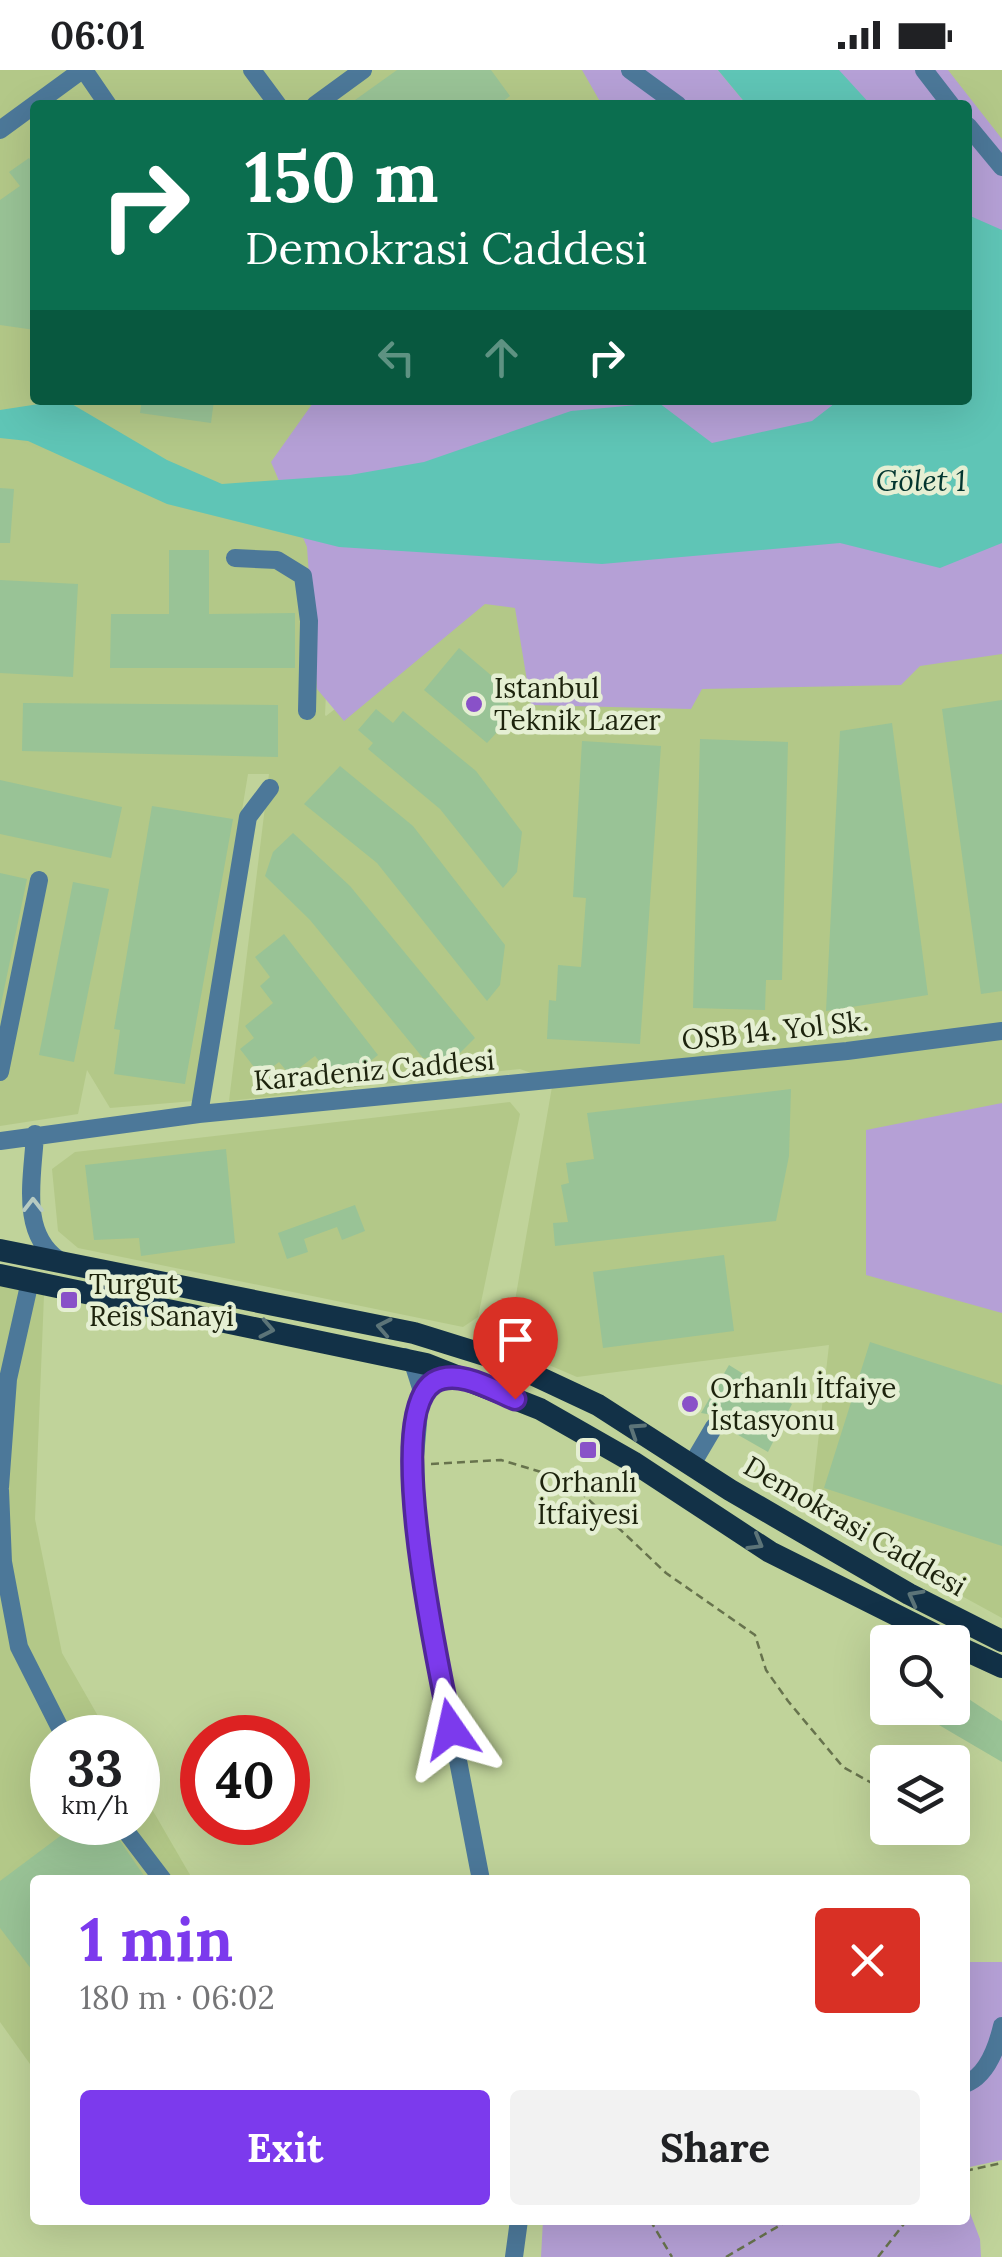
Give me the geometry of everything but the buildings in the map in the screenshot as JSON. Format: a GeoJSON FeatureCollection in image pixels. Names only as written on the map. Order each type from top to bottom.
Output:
{"type":"FeatureCollection","features":[{"type":"Feature","properties":{"kind":"main road","name":"Demokrasi Caddesi"},"geometry":{"type":"LineString","coordinates":[[0,1250],[414,1333],[478,1352],[584,1398],[909,1594],[1002,1641]]}},
{"type":"Feature","properties":{"kind":"main road","name":"Demokrasi Caddesi"},"geometry":{"type":"LineString","coordinates":[[0,1275],[405,1357],[540,1408],[633,1462],[770,1552],[915,1625]]}},
{"type":"Feature","properties":{"kind":"main road"},"geometry":{"type":"LineString","coordinates":[[405,1357],[452,1362],[478,1352]]}},
{"type":"Feature","properties":{"kind":"main road"},"geometry":{"type":"LineString","coordinates":[[692,1466],[699,1508]]}},
{"type":"Feature","properties":{"kind":"main road","name":"Demokrasi Caddesi"},"geometry":{"type":"LineString","coordinates":[[970,1652],[1002,1667]]}},
{"type":"Feature","properties":{"kind":"street"},"geometry":{"type":"LineString","coordinates":[[42,100],[83,70],[104,100]]}},
{"type":"Feature","properties":{"kind":"street"},"geometry":{"type":"LineString","coordinates":[[252,70],[274,100]]}},
{"type":"Feature","properties":{"kind":"street"},"geometry":{"type":"LineString","coordinates":[[323,100],[363,70]]}},
{"type":"Feature","properties":{"kind":"street"},"geometry":{"type":"LineString","coordinates":[[630,70],[671,100]]}},
{"type":"Feature","properties":{"kind":"street"},"geometry":{"type":"LineString","coordinates":[[924,70],[947,100]]}},
{"type":"Feature","properties":{"kind":"street"},"geometry":{"type":"LineString","coordinates":[[0,130],[30,108]]}},
{"type":"Feature","properties":{"kind":"street"},"geometry":{"type":"LineString","coordinates":[[972,131],[1002,167]]}},
{"type":"Feature","properties":{"kind":"street"},"geometry":{"type":"LineString","coordinates":[[236,558],[277,560],[303,576],[310,622],[308,711]]}},
{"type":"Feature","properties":{"kind":"street"},"geometry":{"type":"LineString","coordinates":[[199,1114],[248,817],[270,788]]}},
{"type":"Feature","properties":{"kind":"street"},"geometry":{"type":"LineString","coordinates":[[0,1072],[39,880]]}},
{"type":"Feature","properties":{"kind":"street","name":"OSB 14. Yol Sk."},"geometry":{"type":"LineString","coordinates":[[553,1081],[1002,1031]]}},
{"type":"Feature","properties":{"kind":"street","name":"Karadeniz Caddesi"},"geometry":{"type":"LineString","coordinates":[[0,1140],[199,1114],[553,1081]]}},
{"type":"Feature","properties":{"kind":"street"},"geometry":{"type":"LineString","coordinates":[[35,1134],[34,1228],[40,1244],[63,1263]]}},
{"type":"Feature","properties":{"kind":"street"},"geometry":{"type":"LineString","coordinates":[[30,1281],[8,1379],[0,1488],[3,1562],[19,1647],[53,1715]]}},
{"type":"Feature","properties":{"kind":"street"},"geometry":{"type":"LineString","coordinates":[[405,1357],[419,1377],[414,1465],[418,1553],[480,1875]]}},
{"type":"Feature","properties":{"kind":"street"},"geometry":{"type":"LineString","coordinates":[[419,1409],[431,1384],[464,1379]]}},
{"type":"Feature","properties":{"kind":"street"},"geometry":{"type":"LineString","coordinates":[[692,1466],[714,1428]]}},
{"type":"Feature","properties":{"kind":"street"},"geometry":{"type":"LineString","coordinates":[[137,1845],[159,1875]]}},
{"type":"Feature","properties":{"kind":"street"},"geometry":{"type":"LineString","coordinates":[[970,2083],[997,2050],[1002,2026]]}},
{"type":"Feature","properties":{"kind":"street"},"geometry":{"type":"LineString","coordinates":[[514,2257],[518,2225]]}},
{"type":"Feature","properties":{"kind":"path"},"geometry":{"type":"LineString","coordinates":[[414,1465],[501,1460],[568,1480],[666,1573],[755,1635],[766,1670],[788,1701],[843,1767],[870,1782]]}},
{"type":"Feature","properties":{"kind":"path"},"geometry":{"type":"LineString","coordinates":[[970,2170],[1002,2163]]}},
{"type":"Feature","properties":{"kind":"path"},"geometry":{"type":"LineString","coordinates":[[653,2225],[672,2257]]}},
{"type":"Feature","properties":{"kind":"path"},"geometry":{"type":"LineString","coordinates":[[726,2257],[780,2225]]}},
{"type":"Feature","properties":{"kind":"path"},"geometry":{"type":"LineString","coordinates":[[878,2257],[903,2225]]}},
{"type":"Feature","properties":{"kind":"shaded area"},"geometry":{"type":"Polygon","coordinates":[[[0,70],[1002,70],[1002,1618],[810,1513],[829,1345],[577,1377],[507,1347],[553,1081],[520,1069],[229,1101],[269,774],[248,774],[194,1101],[110,1108],[87,1070],[78,1114],[0,1126],[0,70]],[[332,556],[325,715],[326,716],[481,595],[332,556]]]}},
{"type":"Feature","properties":{"kind":"shaded area"},"geometry":{"type":"Polygon","coordinates":[[[582,70],[718,70],[743,100],[599,100],[582,70]]]}},
{"type":"Feature","properties":{"kind":"shaded area"},"geometry":{"type":"Polygon","coordinates":[[[805,70],[948,70],[971,100],[762,100],[805,70]]]}},
{"type":"Feature","properties":{"kind":"shaded area"},"geometry":{"type":"Polygon","coordinates":[[[972,101],[1002,139],[1002,654],[920,666],[901,685],[702,689],[691,709],[531,705],[515,608],[485,604],[344,721],[317,689],[307,547],[271,462],[311,405],[972,405],[972,101]]]}},
{"type":"Feature","properties":{"kind":"shaded area"},"geometry":{"type":"Polygon","coordinates":[[[510,1102],[520,1114],[478,1317],[463,1327],[78,1248],[58,1231],[52,1169],[75,1152],[510,1102]]]}},
{"type":"Feature","properties":{"kind":"shaded area"},"geometry":{"type":"Polygon","coordinates":[[[1002,1103],[1002,1313],[866,1275],[866,1130],[1002,1103]]]}},
{"type":"Feature","properties":{"kind":"shaded area"},"geometry":{"type":"Polygon","coordinates":[[[0,1286],[44,1295],[35,1519],[62,1653],[97,1715],[30,1715],[30,1845],[160,1845],[160,1823],[190,1875],[30,1875],[30,2064],[0,2022],[0,1286]]]}},
{"type":"Feature","properties":{"kind":"shaded area"},"geometry":{"type":"Polygon","coordinates":[[[970,1962],[1002,1962],[1002,2160],[970,2167],[970,1962]]]}},
{"type":"Feature","properties":{"kind":"shaded area"},"geometry":{"type":"Polygon","coordinates":[[[970,2213],[980,2239],[981,2257],[541,2257],[543,2225],[970,2225],[970,2213]]]}},
{"type":"Feature","properties":{"kind":"water"},"geometry":{"type":"Polygon","coordinates":[[[718,70],[839,70],[866,100],[743,100],[718,70]]]}},
{"type":"Feature","properties":{"kind":"water","name":"Gölet 1"},"geometry":{"type":"Polygon","coordinates":[[[972,217],[1002,230],[1002,543],[940,568],[840,543],[602,564],[339,547],[167,504],[28,441],[0,438],[0,410],[74,405],[167,460],[222,484],[350,475],[424,462],[571,411],[662,405],[712,443],[812,421],[833,405],[972,405],[972,217]]]}},
{"type":"Feature","properties":{"kind":"place","name":"Istanbul Teknik Lazer"},"geometry":{"type":"Point","coordinates":[474,704]}},
{"type":"Feature","properties":{"kind":"place","name":"Turgut Reis Sanayi"},"geometry":{"type":"Point","coordinates":[69,1300]}},
{"type":"Feature","properties":{"kind":"place","name":"Orhanlı İtfaiye İstasyonu"},"geometry":{"type":"Point","coordinates":[690,1404]}},
{"type":"Feature","properties":{"kind":"place","name":"Orhanlı İtfaiyesi"},"geometry":{"type":"Point","coordinates":[588,1450]}},
{"type":"Feature","properties":{"kind":"route"},"geometry":{"type":"LineString","coordinates":[[451,1729],[418,1553],[414,1457],[419,1409],[424,1392],[442,1379],[464,1379],[515,1399]]}}]}
